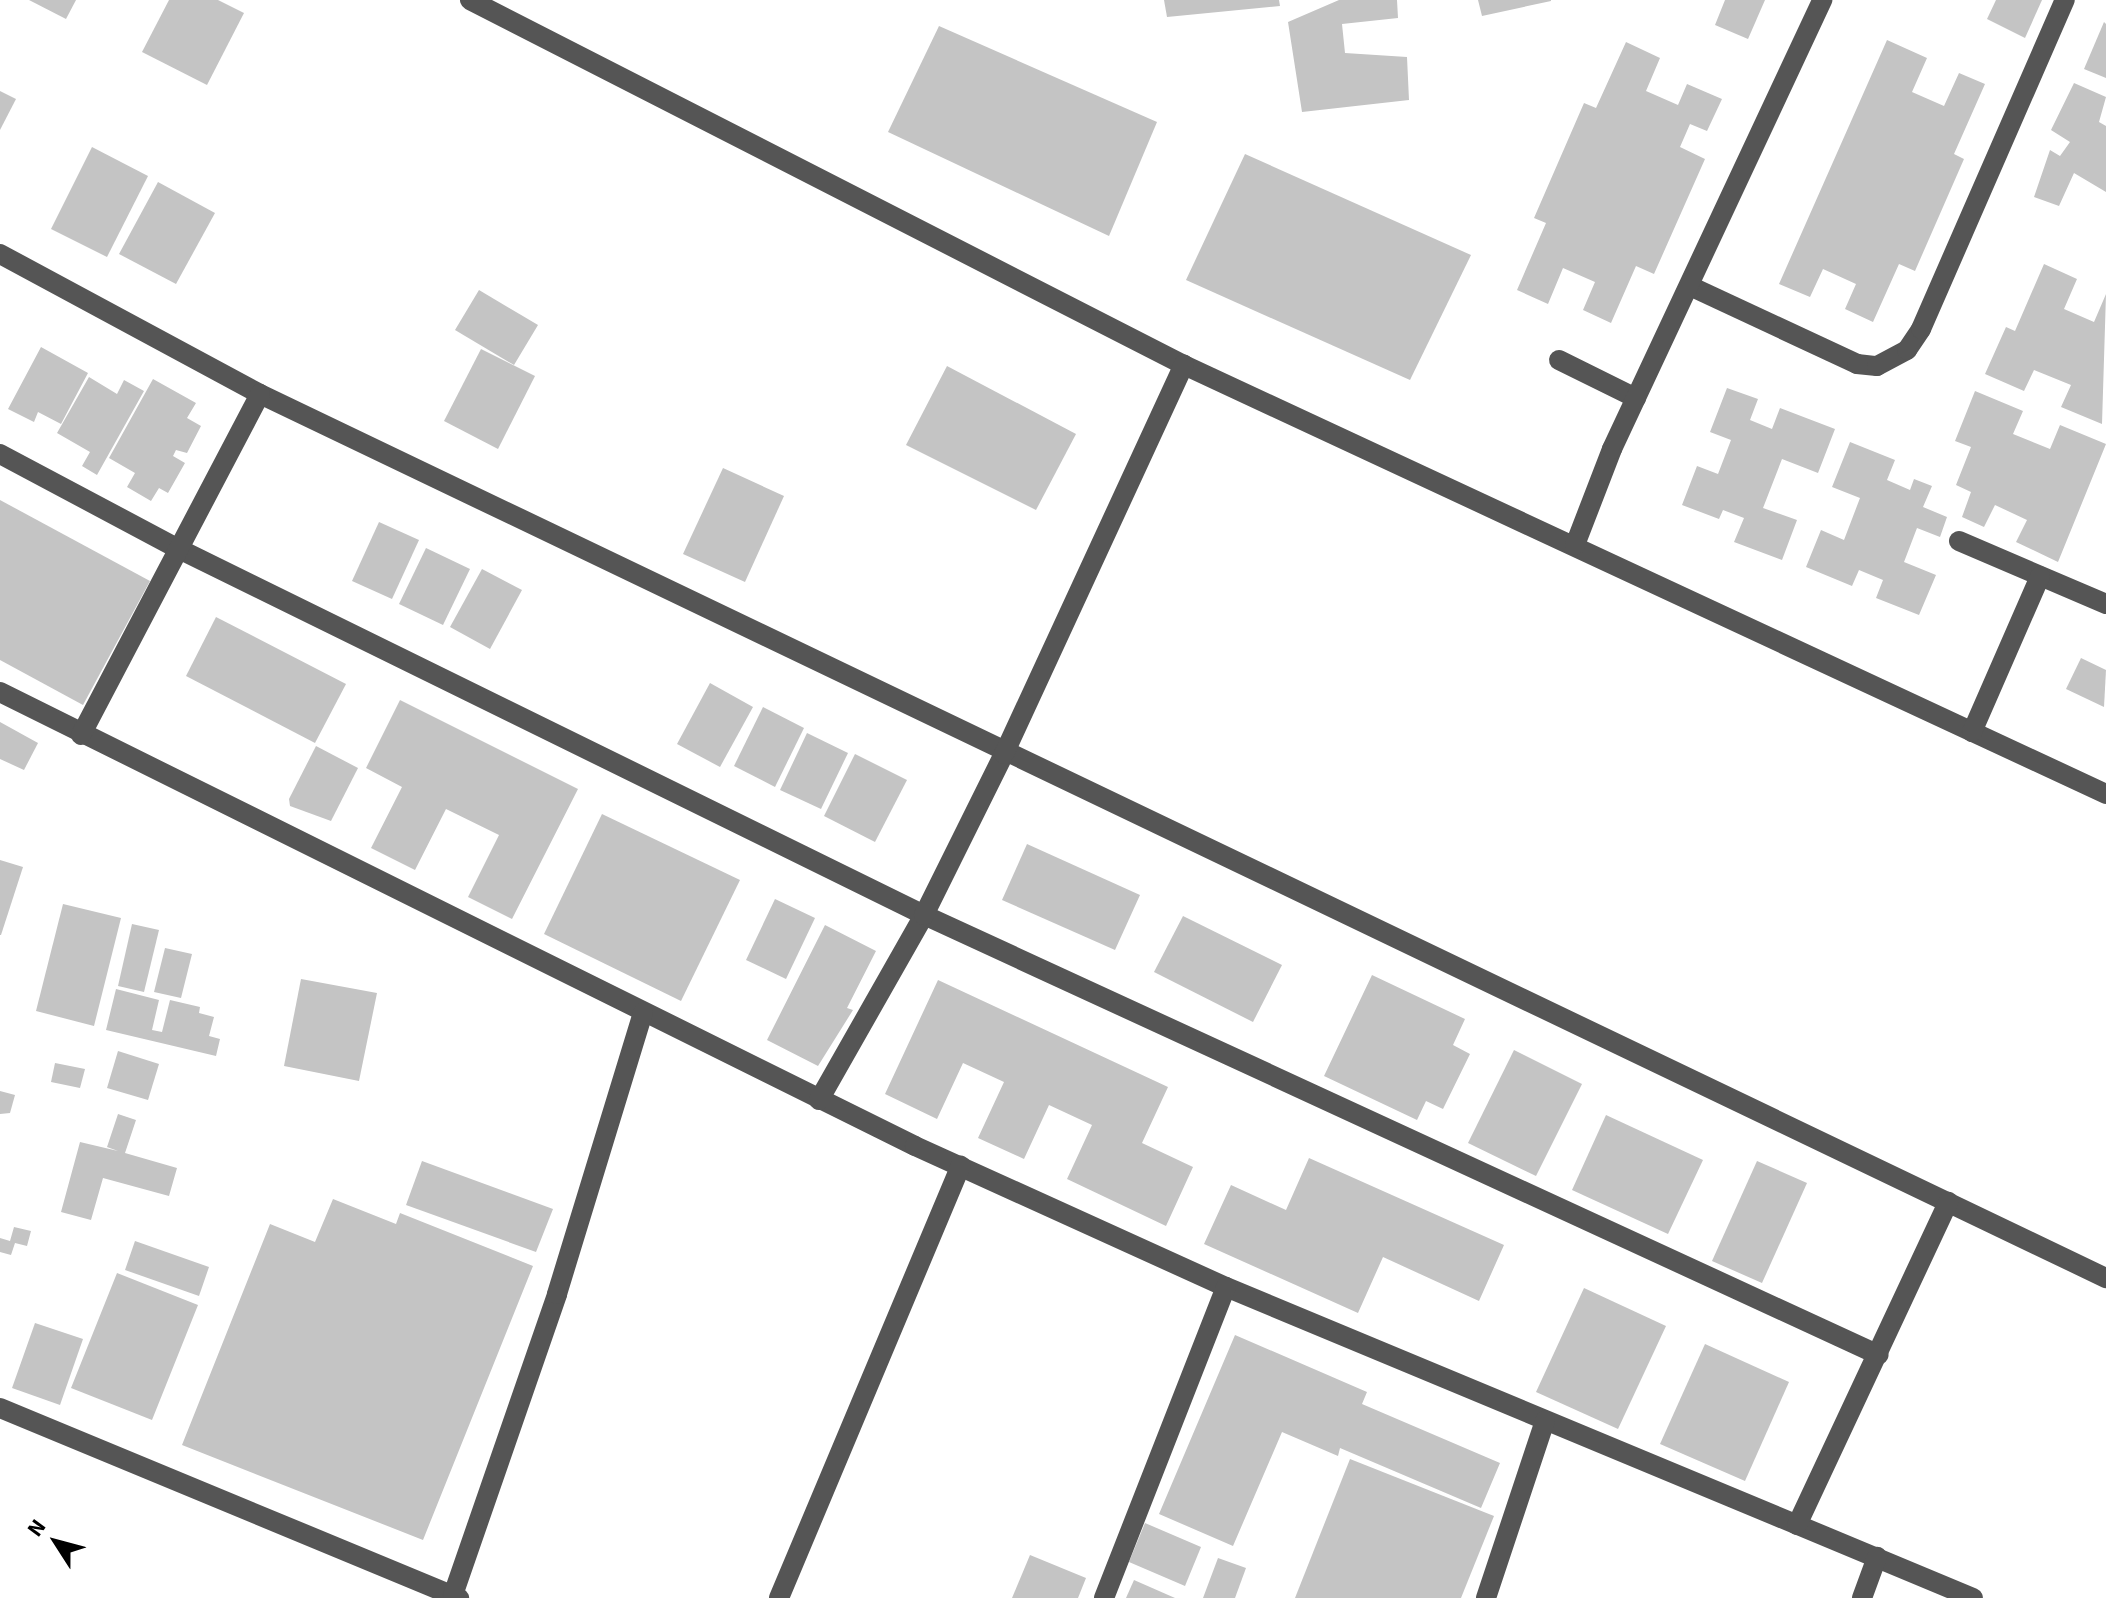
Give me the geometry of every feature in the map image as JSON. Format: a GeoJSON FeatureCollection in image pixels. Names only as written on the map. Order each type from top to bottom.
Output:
{"type":"FeatureCollection","features":[{"type":"Feature","properties":{"kind":"street"},"geometry":{"type":"LineString","coordinates":[[470,0],[1184,365],[2106,794]]}},
{"type":"Feature","properties":{"kind":"street"},"geometry":{"type":"LineString","coordinates":[[1575,545],[1636,398],[1692,287],[1822,0]]}},
{"type":"Feature","properties":{"kind":"street"},"geometry":{"type":"LineString","coordinates":[[1692,287],[1857,364],[1877,366],[1899,356],[1921,329],[2065,0]]}},
{"type":"Feature","properties":{"kind":"street"},"geometry":{"type":"LineString","coordinates":[[0,254],[260,394],[1004,754],[2106,1278]]}},
{"type":"Feature","properties":{"kind":"street"},"geometry":{"type":"LineString","coordinates":[[1559,360],[1636,398]]}},
{"type":"Feature","properties":{"kind":"street"},"geometry":{"type":"LineString","coordinates":[[819,1100],[924,915],[1004,754],[1184,365]]}},
{"type":"Feature","properties":{"kind":"street"},"geometry":{"type":"LineString","coordinates":[[81,735],[260,394]]}},
{"type":"Feature","properties":{"kind":"street"},"geometry":{"type":"LineString","coordinates":[[0,454],[179,549],[924,915],[1879,1355]]}},
{"type":"Feature","properties":{"kind":"street"},"geometry":{"type":"LineString","coordinates":[[1959,541],[2106,604]]}},
{"type":"Feature","properties":{"kind":"street"},"geometry":{"type":"LineString","coordinates":[[1972,732],[2040,576]]}},
{"type":"Feature","properties":{"kind":"street"},"geometry":{"type":"LineString","coordinates":[[0,692],[819,1100],[961,1166],[1226,1287],[1973,1598]]}},
{"type":"Feature","properties":{"kind":"street"},"geometry":{"type":"LineString","coordinates":[[0,1408],[456,1597],[557,1294],[643,1013]]}},
{"type":"Feature","properties":{"kind":"street"},"geometry":{"type":"LineString","coordinates":[[779,1598],[961,1166]]}},
{"type":"Feature","properties":{"kind":"street"},"geometry":{"type":"LineString","coordinates":[[1797,1525],[1948,1202]]}},
{"type":"Feature","properties":{"kind":"street"},"geometry":{"type":"LineString","coordinates":[[1104,1598],[1226,1287]]}},
{"type":"Feature","properties":{"kind":"street"},"geometry":{"type":"LineString","coordinates":[[1486,1598],[1545,1421]]}},
{"type":"Feature","properties":{"kind":"street"},"geometry":{"type":"LineString","coordinates":[[1862,1598],[1877,1557]]}},
{"type":"Feature","properties":{"kind":"building"},"geometry":{"type":"Polygon","coordinates":[[[29,0],[76,0],[66,19],[29,0]]]}},
{"type":"Feature","properties":{"kind":"building"},"geometry":{"type":"Polygon","coordinates":[[[169,0],[218,0],[244,13],[207,85],[142,52],[169,0]]]}},
{"type":"Feature","properties":{"kind":"building"},"geometry":{"type":"Polygon","coordinates":[[[1164,0],[1279,0],[1280,6],[1167,17],[1164,0]]]}},
{"type":"Feature","properties":{"kind":"building"},"geometry":{"type":"Polygon","coordinates":[[[1339,0],[1397,0],[1398,18],[1342,24],[1345,53],[1407,57],[1409,100],[1302,112],[1288,22],[1339,0]]]}},
{"type":"Feature","properties":{"kind":"building"},"geometry":{"type":"Polygon","coordinates":[[[1478,0],[1551,0],[1551,1],[1482,16],[1478,0]]]}},
{"type":"Feature","properties":{"kind":"building"},"geometry":{"type":"Polygon","coordinates":[[[1725,0],[1765,0],[1748,39],[1715,25],[1725,0]]]}},
{"type":"Feature","properties":{"kind":"building"},"geometry":{"type":"Polygon","coordinates":[[[1996,0],[2042,0],[2025,38],[1987,19],[1996,0]]]}},
{"type":"Feature","properties":{"kind":"building"},"geometry":{"type":"Polygon","coordinates":[[[2104,22],[2106,24],[2106,78],[2084,69],[2104,22]]]}},
{"type":"Feature","properties":{"kind":"building"},"geometry":{"type":"Polygon","coordinates":[[[939,26],[1157,122],[1109,236],[888,132],[939,26]]]}},
{"type":"Feature","properties":{"kind":"building"},"geometry":{"type":"Polygon","coordinates":[[[1887,40],[1927,58],[1912,92],[1944,106],[1959,73],[1985,84],[1954,154],[1964,159],[1915,271],[1899,264],[1873,322],[1845,309],[1856,284],[1823,269],[1810,297],[1779,284],[1887,40]]]}},
{"type":"Feature","properties":{"kind":"building"},"geometry":{"type":"Polygon","coordinates":[[[1626,42],[1660,58],[1646,91],[1678,105],[1687,84],[1722,99],[1707,131],[1690,124],[1680,147],[1705,159],[1654,274],[1636,266],[1611,323],[1583,310],[1595,282],[1563,268],[1548,304],[1517,290],[1546,223],[1534,218],[1584,103],[1596,108],[1626,42]]]}},
{"type":"Feature","properties":{"kind":"building"},"geometry":{"type":"Polygon","coordinates":[[[2074,83],[2106,97],[2099,122],[2106,126],[2106,192],[2074,173],[2059,206],[2034,197],[2050,150],[2060,156],[2070,142],[2051,130],[2074,83]]]}},
{"type":"Feature","properties":{"kind":"building"},"geometry":{"type":"Polygon","coordinates":[[[0,91],[16,99],[0,130],[0,91]]]}},
{"type":"Feature","properties":{"kind":"building"},"geometry":{"type":"Polygon","coordinates":[[[92,147],[148,176],[107,257],[51,229],[92,147]]]}},
{"type":"Feature","properties":{"kind":"building"},"geometry":{"type":"Polygon","coordinates":[[[1245,154],[1471,255],[1410,380],[1186,280],[1245,154]]]}},
{"type":"Feature","properties":{"kind":"building"},"geometry":{"type":"Polygon","coordinates":[[[158,182],[215,213],[176,284],[119,254],[158,182]]]}},
{"type":"Feature","properties":{"kind":"building"},"geometry":{"type":"Polygon","coordinates":[[[2044,264],[2077,279],[2064,309],[2094,322],[2106,294],[2102,424],[2061,407],[2071,385],[2034,370],[2024,391],[1985,374],[2006,327],[2015,331],[2044,264]]]}},
{"type":"Feature","properties":{"kind":"building"},"geometry":{"type":"Polygon","coordinates":[[[479,290],[538,325],[514,365],[455,330],[479,290]]]}},
{"type":"Feature","properties":{"kind":"building"},"geometry":{"type":"Polygon","coordinates":[[[41,347],[88,373],[61,424],[38,412],[34,422],[8,409],[41,347]]]}},
{"type":"Feature","properties":{"kind":"building"},"geometry":{"type":"Polygon","coordinates":[[[481,349],[535,376],[498,449],[444,421],[481,349]]]}},
{"type":"Feature","properties":{"kind":"building"},"geometry":{"type":"Polygon","coordinates":[[[947,366],[1076,434],[1036,510],[906,445],[947,366]]]}},
{"type":"Feature","properties":{"kind":"building"},"geometry":{"type":"Polygon","coordinates":[[[89,377],[117,394],[124,380],[144,391],[97,475],[82,466],[90,452],[57,433],[89,377]]]}},
{"type":"Feature","properties":{"kind":"building"},"geometry":{"type":"Polygon","coordinates":[[[153,379],[196,403],[187,418],[201,426],[187,453],[176,450],[173,456],[185,463],[168,493],[159,488],[151,501],[127,487],[135,473],[109,458],[153,379]]]}},
{"type":"Feature","properties":{"kind":"building"},"geometry":{"type":"Polygon","coordinates":[[[1727,388],[1758,399],[1750,420],[1772,429],[1780,408],[1835,429],[1818,473],[1782,459],[1763,508],[1797,520],[1782,560],[1734,542],[1744,518],[1723,510],[1719,519],[1682,505],[1697,466],[1718,474],[1731,440],[1710,432],[1727,388]]]}},
{"type":"Feature","properties":{"kind":"building"},"geometry":{"type":"Polygon","coordinates":[[[1975,391],[2023,411],[2013,434],[2050,449],[2060,425],[2106,444],[2058,562],[2016,542],[2027,520],[1995,505],[1984,527],[1962,517],[1971,492],[1956,485],[1971,447],[1955,441],[1975,391]]]}},
{"type":"Feature","properties":{"kind":"building"},"geometry":{"type":"Polygon","coordinates":[[[1850,442],[1895,460],[1887,480],[1910,490],[1914,479],[1932,486],[1923,507],[1947,517],[1940,537],[1917,528],[1904,562],[1936,575],[1919,615],[1876,598],[1883,580],[1859,570],[1852,586],[1806,567],[1821,530],[1844,540],[1860,498],[1832,487],[1850,442]]]}},
{"type":"Feature","properties":{"kind":"building"},"geometry":{"type":"Polygon","coordinates":[[[723,468],[784,496],[745,582],[683,554],[723,468]]]}},
{"type":"Feature","properties":{"kind":"building"},"geometry":{"type":"Polygon","coordinates":[[[0,500],[150,581],[83,705],[0,660],[0,500]]]}},
{"type":"Feature","properties":{"kind":"building"},"geometry":{"type":"Polygon","coordinates":[[[379,522],[419,540],[392,599],[352,581],[379,522]]]}},
{"type":"Feature","properties":{"kind":"building"},"geometry":{"type":"Polygon","coordinates":[[[426,548],[470,569],[443,625],[399,604],[426,548]]]}},
{"type":"Feature","properties":{"kind":"building"},"geometry":{"type":"Polygon","coordinates":[[[482,569],[522,590],[490,649],[450,627],[482,569]]]}},
{"type":"Feature","properties":{"kind":"building"},"geometry":{"type":"Polygon","coordinates":[[[216,617],[346,684],[315,743],[186,676],[216,617]]]}},
{"type":"Feature","properties":{"kind":"building"},"geometry":{"type":"Polygon","coordinates":[[[2081,658],[2106,670],[2104,707],[2066,689],[2081,658]]]}},
{"type":"Feature","properties":{"kind":"building"},"geometry":{"type":"Polygon","coordinates":[[[710,683],[753,707],[720,767],[677,744],[710,683]]]}},
{"type":"Feature","properties":{"kind":"building"},"geometry":{"type":"Polygon","coordinates":[[[400,700],[578,789],[512,919],[468,897],[499,835],[446,809],[415,870],[371,848],[402,787],[366,768],[400,700]]]}},
{"type":"Feature","properties":{"kind":"building"},"geometry":{"type":"Polygon","coordinates":[[[763,707],[804,728],[775,787],[734,766],[763,707]]]}},
{"type":"Feature","properties":{"kind":"building"},"geometry":{"type":"Polygon","coordinates":[[[0,722],[38,743],[24,770],[0,759],[0,722]]]}},
{"type":"Feature","properties":{"kind":"building"},"geometry":{"type":"Polygon","coordinates":[[[807,733],[848,753],[821,809],[780,790],[807,733]]]}},
{"type":"Feature","properties":{"kind":"building"},"geometry":{"type":"Polygon","coordinates":[[[316,746],[358,768],[331,821],[290,806],[289,799],[316,746]]]}},
{"type":"Feature","properties":{"kind":"building"},"geometry":{"type":"Polygon","coordinates":[[[855,754],[907,780],[875,842],[824,816],[855,754]]]}},
{"type":"Feature","properties":{"kind":"building"},"geometry":{"type":"Polygon","coordinates":[[[602,814],[740,880],[681,1001],[544,934],[602,814]]]}},
{"type":"Feature","properties":{"kind":"building"},"geometry":{"type":"Polygon","coordinates":[[[1027,844],[1140,895],[1115,950],[1002,900],[1027,844]]]}},
{"type":"Feature","properties":{"kind":"building"},"geometry":{"type":"Polygon","coordinates":[[[0,860],[23,867],[1,935],[0,935],[0,860]]]}},
{"type":"Feature","properties":{"kind":"building"},"geometry":{"type":"Polygon","coordinates":[[[775,899],[815,918],[786,979],[746,960],[775,899]]]}},
{"type":"Feature","properties":{"kind":"building"},"geometry":{"type":"Polygon","coordinates":[[[63,904],[121,918],[94,1026],[36,1011],[63,904]]]}},
{"type":"Feature","properties":{"kind":"building"},"geometry":{"type":"Polygon","coordinates":[[[1183,916],[1282,965],[1253,1022],[1154,972],[1183,916]]]}},
{"type":"Feature","properties":{"kind":"building"},"geometry":{"type":"Polygon","coordinates":[[[132,924],[159,930],[144,992],[118,986],[132,924]]]}},
{"type":"Feature","properties":{"kind":"building"},"geometry":{"type":"Polygon","coordinates":[[[825,925],[876,951],[847,1008],[853,1010],[818,1066],[767,1040],[825,925]]]}},
{"type":"Feature","properties":{"kind":"building"},"geometry":{"type":"Polygon","coordinates":[[[165,948],[192,954],[181,998],[154,992],[165,948]]]}},
{"type":"Feature","properties":{"kind":"building"},"geometry":{"type":"Polygon","coordinates":[[[1372,975],[1465,1019],[1453,1045],[1470,1054],[1443,1109],[1426,1101],[1417,1120],[1324,1076],[1372,975]]]}},
{"type":"Feature","properties":{"kind":"building"},"geometry":{"type":"Polygon","coordinates":[[[301,979],[377,993],[359,1081],[284,1066],[301,979]]]}},
{"type":"Feature","properties":{"kind":"building"},"geometry":{"type":"Polygon","coordinates":[[[938,980],[1168,1087],[1142,1143],[1193,1167],[1166,1226],[1067,1179],[1092,1125],[1049,1105],[1024,1159],[978,1138],[1004,1082],[963,1063],[937,1119],[885,1094],[938,980]]]}},
{"type":"Feature","properties":{"kind":"building"},"geometry":{"type":"Polygon","coordinates":[[[116,989],[159,1000],[152,1030],[162,1032],[170,1000],[200,1007],[199,1013],[214,1017],[209,1036],[220,1039],[216,1056],[106,1030],[116,989]]]}},
{"type":"Feature","properties":{"kind":"building"},"geometry":{"type":"Polygon","coordinates":[[[1514,1050],[1582,1084],[1536,1176],[1468,1143],[1514,1050]]]}},
{"type":"Feature","properties":{"kind":"building"},"geometry":{"type":"Polygon","coordinates":[[[118,1051],[159,1064],[148,1100],[107,1088],[118,1051]]]}},
{"type":"Feature","properties":{"kind":"building"},"geometry":{"type":"Polygon","coordinates":[[[55,1063],[85,1069],[80,1088],[51,1082],[55,1063]]]}},
{"type":"Feature","properties":{"kind":"building"},"geometry":{"type":"Polygon","coordinates":[[[0,1091],[15,1095],[10,1113],[0,1114],[0,1091]]]}},
{"type":"Feature","properties":{"kind":"building"},"geometry":{"type":"Polygon","coordinates":[[[118,1114],[136,1120],[125,1153],[177,1168],[169,1196],[103,1178],[91,1220],[61,1212],[80,1142],[118,1151],[107,1147],[118,1114]]]}},
{"type":"Feature","properties":{"kind":"building"},"geometry":{"type":"Polygon","coordinates":[[[1606,1115],[1703,1160],[1668,1234],[1572,1190],[1606,1115]]]}},
{"type":"Feature","properties":{"kind":"building"},"geometry":{"type":"Polygon","coordinates":[[[1309,1158],[1504,1245],[1479,1301],[1383,1257],[1358,1313],[1204,1244],[1231,1185],[1286,1210],[1309,1158]]]}},
{"type":"Feature","properties":{"kind":"building"},"geometry":{"type":"Polygon","coordinates":[[[422,1161],[553,1209],[536,1252],[406,1205],[422,1161]]]}},
{"type":"Feature","properties":{"kind":"building"},"geometry":{"type":"Polygon","coordinates":[[[1757,1161],[1807,1183],[1762,1283],[1712,1261],[1757,1161]]]}},
{"type":"Feature","properties":{"kind":"building"},"geometry":{"type":"Polygon","coordinates":[[[333,1199],[396,1224],[400,1213],[533,1266],[423,1540],[182,1445],[270,1224],[315,1242],[333,1199]]]}},
{"type":"Feature","properties":{"kind":"building"},"geometry":{"type":"Polygon","coordinates":[[[14,1227],[31,1231],[27,1246],[15,1243],[11,1255],[0,1252],[0,1238],[10,1241],[14,1227]]]}},
{"type":"Feature","properties":{"kind":"building"},"geometry":{"type":"Polygon","coordinates":[[[135,1241],[209,1267],[199,1296],[125,1270],[135,1241]]]}},
{"type":"Feature","properties":{"kind":"building"},"geometry":{"type":"Polygon","coordinates":[[[117,1273],[198,1305],[152,1420],[71,1388],[117,1273]]]}},
{"type":"Feature","properties":{"kind":"building"},"geometry":{"type":"Polygon","coordinates":[[[1584,1288],[1666,1326],[1618,1429],[1536,1392],[1584,1288]]]}},
{"type":"Feature","properties":{"kind":"building"},"geometry":{"type":"Polygon","coordinates":[[[35,1323],[83,1339],[60,1405],[12,1388],[35,1323]]]}},
{"type":"Feature","properties":{"kind":"building"},"geometry":{"type":"Polygon","coordinates":[[[1235,1335],[1367,1392],[1362,1404],[1500,1463],[1481,1508],[1340,1448],[1338,1456],[1282,1432],[1233,1546],[1159,1514],[1235,1335]]]}},
{"type":"Feature","properties":{"kind":"building"},"geometry":{"type":"Polygon","coordinates":[[[1705,1344],[1789,1382],[1745,1481],[1660,1444],[1705,1344]]]}},
{"type":"Feature","properties":{"kind":"building"},"geometry":{"type":"Polygon","coordinates":[[[1350,1459],[1494,1516],[1461,1598],[1295,1598],[1350,1459]]]}},
{"type":"Feature","properties":{"kind":"building"},"geometry":{"type":"Polygon","coordinates":[[[1145,1523],[1201,1547],[1185,1586],[1129,1562],[1145,1523]]]}},
{"type":"Feature","properties":{"kind":"building"},"geometry":{"type":"Polygon","coordinates":[[[1030,1555],[1086,1578],[1078,1598],[1012,1598],[1030,1555]]]}},
{"type":"Feature","properties":{"kind":"building"},"geometry":{"type":"Polygon","coordinates":[[[1218,1558],[1246,1568],[1235,1598],[1203,1598],[1218,1558]]]}},
{"type":"Feature","properties":{"kind":"building"},"geometry":{"type":"Polygon","coordinates":[[[1134,1580],[1175,1598],[1126,1598],[1134,1580]]]}}]}
